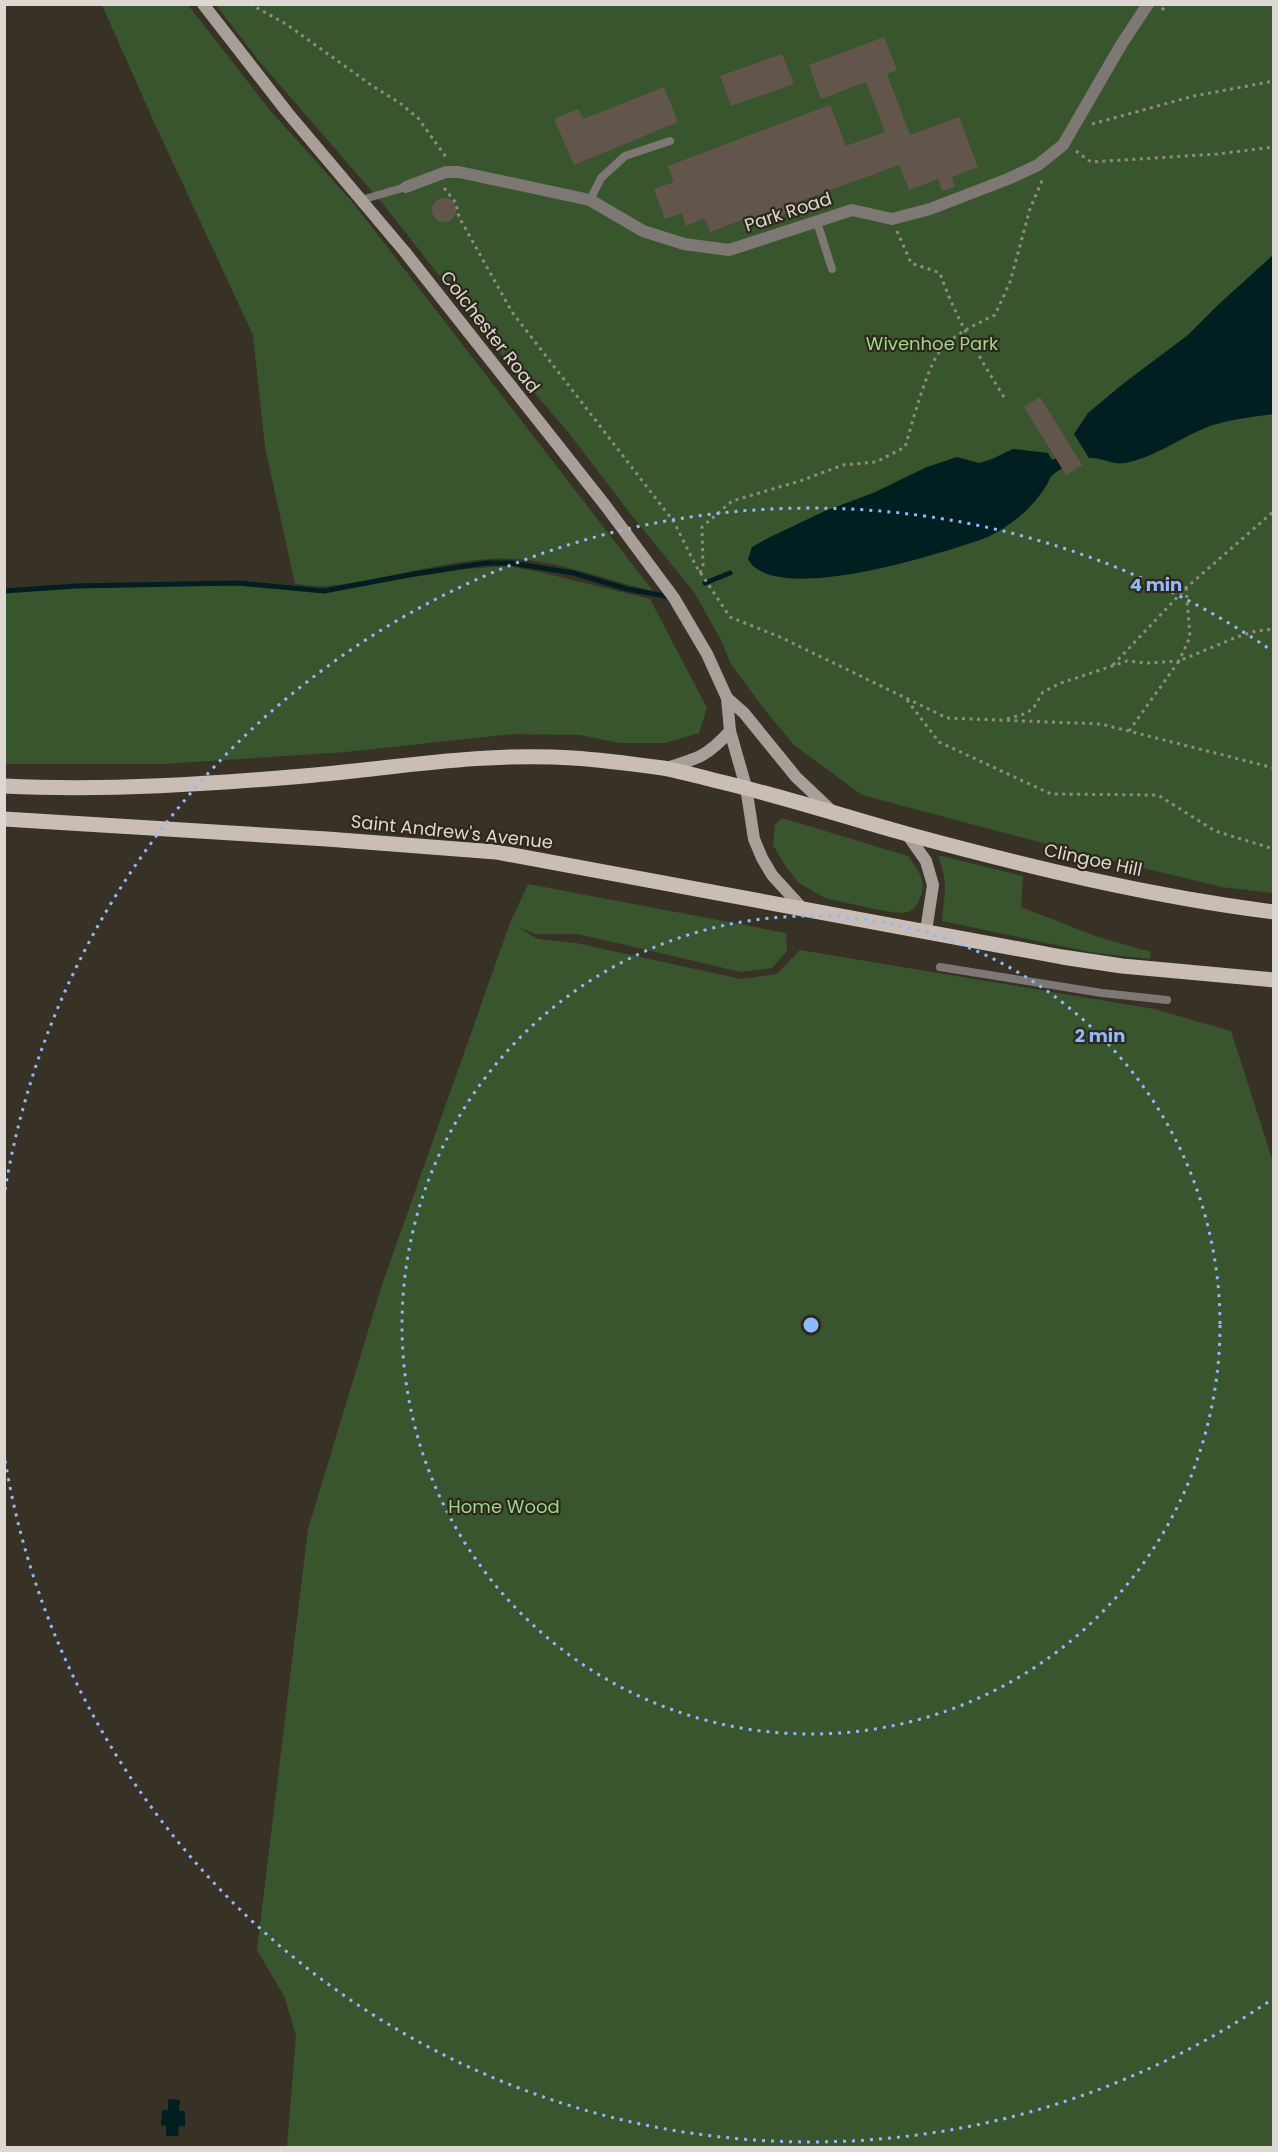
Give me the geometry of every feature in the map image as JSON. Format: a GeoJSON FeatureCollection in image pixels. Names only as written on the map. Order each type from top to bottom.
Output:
{"type":"FeatureCollection","features":[{"type":"Feature","properties":{"kind":"main road","name":"Colchester Road"},"geometry":{"type":"LineString","coordinates":[[203,4],[287,112],[361,200],[597,496],[674,598],[707,654],[727,698],[730,731],[746,787],[754,838],[762,858],[772,875],[802,908]]}},
{"type":"Feature","properties":{"kind":"main road","name":"Colchester Road"},"geometry":{"type":"LineString","coordinates":[[727,698],[744,712],[796,777],[834,813]]}},
{"type":"Feature","properties":{"kind":"main road"},"geometry":{"type":"LineString","coordinates":[[665,768],[698,758],[714,748],[730,731]]}},
{"type":"Feature","properties":{"kind":"main road"},"geometry":{"type":"LineString","coordinates":[[4,786],[103,788],[189,784],[314,775],[510,756],[573,758],[665,768],[746,787],[907,834],[926,861],[933,885],[926,931],[1122,966],[1274,980]]}},
{"type":"Feature","properties":{"kind":"main road","name":"Saint Andrew's Avenue"},"geometry":{"type":"LineString","coordinates":[[4,819],[496,852],[926,931]]}},
{"type":"Feature","properties":{"kind":"main road","name":"Clingoe Hill"},"geometry":{"type":"LineString","coordinates":[[907,834],[1072,878],[1207,904],[1274,912]]}},
{"type":"Feature","properties":{"kind":"street","name":"Park Road"},"geometry":{"type":"LineString","coordinates":[[406,187],[446,172],[459,172],[590,200],[643,231],[684,244],[729,250],[852,210],[892,219],[930,209],[1008,179],[1038,165],[1063,145],[1121,45],[1148,4]]}},
{"type":"Feature","properties":{"kind":"lane"},"geometry":{"type":"LineString","coordinates":[[590,200],[601,178],[625,156],[670,141]]}},
{"type":"Feature","properties":{"kind":"lane","name":"Park Road"},"geometry":{"type":"LineString","coordinates":[[361,200],[406,187]]}},
{"type":"Feature","properties":{"kind":"lane"},"geometry":{"type":"LineString","coordinates":[[817,222],[832,269]]}},
{"type":"Feature","properties":{"kind":"lane"},"geometry":{"type":"LineString","coordinates":[[940,967],[1102,993],[1167,1000]]}},
{"type":"Feature","properties":{"kind":"path"},"geometry":{"type":"LineString","coordinates":[[250,4],[286,24],[364,81],[400,103],[418,118],[443,154],[459,172]]}},
{"type":"Feature","properties":{"kind":"path"},"geometry":{"type":"LineString","coordinates":[[1088,125],[1194,96],[1274,81]]}},
{"type":"Feature","properties":{"kind":"path"},"geometry":{"type":"LineString","coordinates":[[1069,154],[1077,144]]}},
{"type":"Feature","properties":{"kind":"path"},"geometry":{"type":"LineString","coordinates":[[1073,149],[1091,162],[1216,154],[1274,147]]}},
{"type":"Feature","properties":{"kind":"path"},"geometry":{"type":"LineString","coordinates":[[700,573],[703,566],[702,527],[732,501],[800,481],[843,465],[876,462],[905,447],[926,383],[941,349],[964,330],[996,315],[1011,282],[1030,209],[1044,174],[1042,176]]}},
{"type":"Feature","properties":{"kind":"path"},"geometry":{"type":"LineString","coordinates":[[435,176],[456,203],[459,217],[512,312],[674,522],[700,573],[730,617],[780,637],[947,718],[1101,724],[1274,768]]}},
{"type":"Feature","properties":{"kind":"path"},"geometry":{"type":"LineString","coordinates":[[892,219],[911,263],[940,273],[948,297],[964,330],[1004,397]]}},
{"type":"Feature","properties":{"kind":"path"},"geometry":{"type":"LineString","coordinates":[[1112,666],[1186,588],[1274,511]]}},
{"type":"Feature","properties":{"kind":"path"},"geometry":{"type":"LineString","coordinates":[[1129,731],[1179,661],[1190,637],[1186,588]]}},
{"type":"Feature","properties":{"kind":"path"},"geometry":{"type":"LineString","coordinates":[[1003,720],[1027,712],[1034,707],[1042,692],[1061,683],[1127,662],[1179,661],[1237,637],[1256,631],[1274,629]]}},
{"type":"Feature","properties":{"kind":"path"},"geometry":{"type":"LineString","coordinates":[[906,699],[939,742],[1051,794],[1158,795],[1215,831],[1274,849]]}},
{"type":"Feature","properties":{"kind":"green space"},"geometry":{"type":"Polygon","coordinates":[[[102,5],[188,5],[269,109],[354,204],[653,591],[551,564],[510,559],[468,561],[347,584],[315,586],[295,584],[265,447],[253,335],[102,5]]]}},
{"type":"Feature","properties":{"kind":"green space","name":"Wivenhoe Park"},"geometry":{"type":"Polygon","coordinates":[[[216,5],[1273,5],[1273,893],[1222,887],[1073,851],[862,795],[794,745],[731,664],[721,640],[694,592],[568,432],[500,353],[383,204],[259,61],[216,5]]]}},
{"type":"Feature","properties":{"kind":"green space"},"geometry":{"type":"Polygon","coordinates":[[[508,566],[650,599],[707,708],[699,733],[665,743],[620,743],[580,735],[513,734],[346,752],[163,764],[5,764],[5,591],[76,586],[237,583],[324,591],[465,569],[508,566]]]}},
{"type":"Feature","properties":{"kind":"green space"},"geometry":{"type":"Polygon","coordinates":[[[782,818],[908,856],[918,870],[923,886],[917,904],[908,912],[902,913],[881,910],[825,898],[799,883],[773,845],[775,825],[782,818]]]}},
{"type":"Feature","properties":{"kind":"green space"},"geometry":{"type":"Polygon","coordinates":[[[942,856],[1023,876],[1021,907],[1098,937],[1151,952],[1150,959],[1095,953],[942,921],[945,882],[938,857],[942,856]]]}},
{"type":"Feature","properties":{"kind":"green space","name":"Home Wood"},"geometry":{"type":"Polygon","coordinates":[[[528,884],[786,933],[787,951],[772,968],[741,972],[578,934],[535,934],[516,926],[538,939],[576,943],[741,979],[777,974],[800,950],[1154,1009],[1231,1031],[1274,1165],[1273,2147],[287,2147],[296,2035],[284,1996],[257,1950],[308,1529],[382,1285],[510,923],[528,884]]]}},
{"type":"Feature","properties":{"kind":"water"},"geometry":{"type":"Polygon","coordinates":[[[1273,255],[1273,414],[1210,426],[1158,452],[1125,463],[1089,458],[1074,434],[1088,413],[1188,335],[1273,255]]]}},
{"type":"Feature","properties":{"kind":"water"},"geometry":{"type":"Polygon","coordinates":[[[1013,449],[1048,453],[1052,460],[1057,458],[1063,468],[1051,476],[1037,499],[1025,512],[988,537],[937,554],[862,572],[825,578],[791,578],[764,573],[748,559],[752,547],[768,538],[927,467],[957,457],[979,463],[1013,449]]]}},
{"type":"Feature","properties":{"kind":"water"},"geometry":{"type":"Polygon","coordinates":[[[168,2099],[180,2100],[179,2111],[185,2111],[185,2126],[179,2126],[178,2136],[166,2136],[166,2126],[161,2125],[162,2110],[168,2110],[168,2099]]]}},
{"type":"Feature","properties":{"kind":"building"},"geometry":{"type":"Polygon","coordinates":[[[884,37],[897,70],[887,74],[910,135],[959,117],[978,167],[952,177],[955,187],[942,191],[938,179],[909,190],[899,165],[795,203],[797,209],[745,228],[742,220],[710,232],[705,218],[686,226],[682,213],[665,219],[654,189],[674,182],[668,166],[830,105],[846,146],[885,132],[866,82],[821,99],[809,65],[884,37]]]}},
{"type":"Feature","properties":{"kind":"building"},"geometry":{"type":"Polygon","coordinates":[[[782,54],[794,84],[731,106],[720,76],[782,54]]]}},
{"type":"Feature","properties":{"kind":"building"},"geometry":{"type":"Polygon","coordinates":[[[664,87],[678,122],[574,165],[554,119],[578,109],[583,119],[664,87]]]}},
{"type":"Feature","properties":{"kind":"building"},"geometry":{"type":"Polygon","coordinates":[[[444,198],[449,199],[455,205],[455,215],[449,221],[444,222],[439,221],[433,215],[432,210],[433,205],[439,199],[444,198]]]}},
{"type":"Feature","properties":{"kind":"building"},"geometry":{"type":"Polygon","coordinates":[[[1040,397],[1082,465],[1066,475],[1024,407],[1040,397]]]}},
{"type":"Feature","properties":{"kind":"waterway"},"geometry":{"type":"LineString","coordinates":[[4,591],[76,586],[237,583],[324,591],[486,563],[511,563],[573,573],[627,589],[670,597]]}},
{"type":"Feature","properties":{"kind":"waterway"},"geometry":{"type":"LineString","coordinates":[[705,583],[730,573]]}}]}
